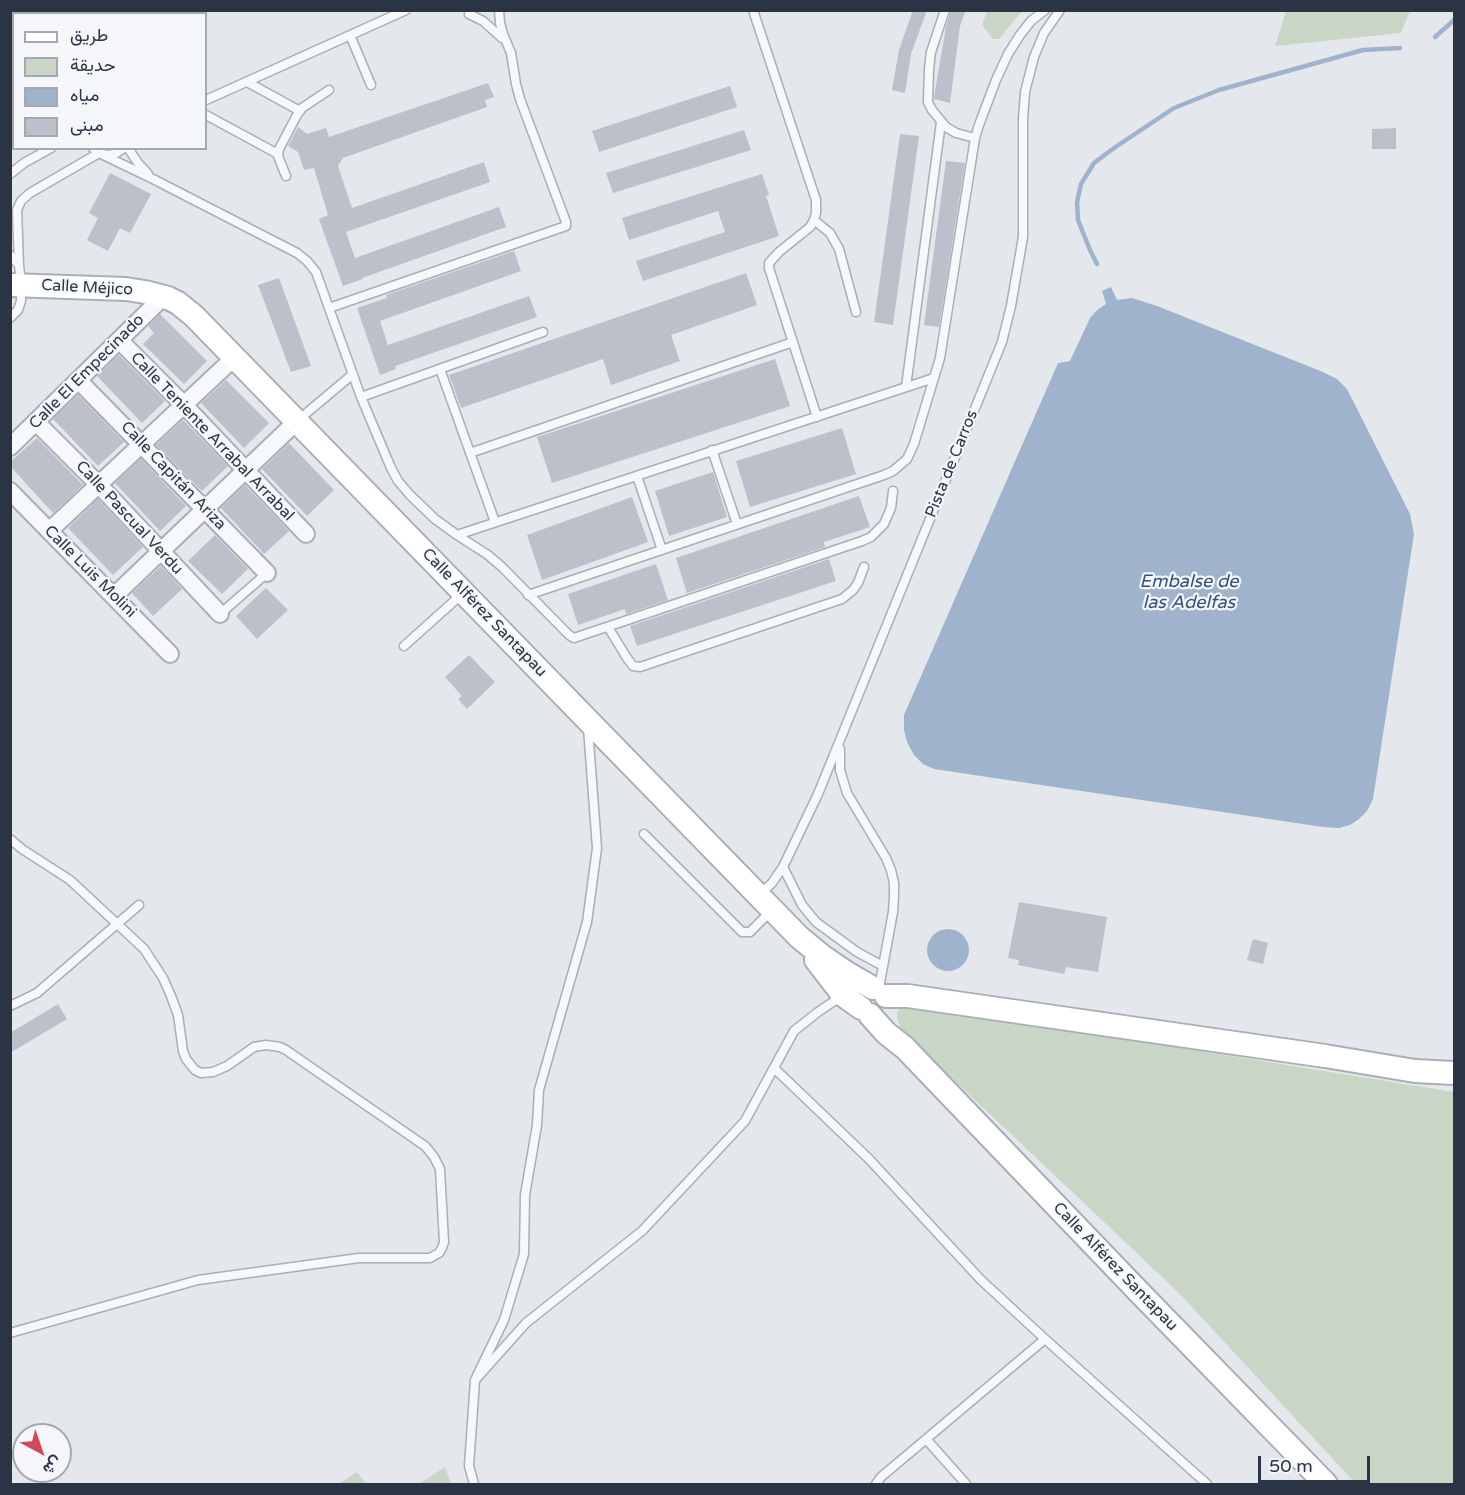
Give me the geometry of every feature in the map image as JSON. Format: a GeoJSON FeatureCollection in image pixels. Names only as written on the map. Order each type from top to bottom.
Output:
{"type":"FeatureCollection","features":[{"type":"Feature","properties":{"kind":"main road","name":"Calle Méjico"},"geometry":{"type":"LineString","coordinates":[[17,278],[126,289],[163,297]]}},
{"type":"Feature","properties":{"kind":"main road","name":"Calle Alférez Santapau"},"geometry":{"type":"LineString","coordinates":[[163,297],[178,303],[194,316],[235,357],[800,937],[847,973],[872,996],[886,1033],[905,1048],[1326,1485]]}},
{"type":"Feature","properties":{"kind":"main road","name":"Calle Alférez Santapau"},"geometry":{"type":"LineString","coordinates":[[800,937],[872,996]]}},
{"type":"Feature","properties":{"kind":"main road"},"geometry":{"type":"LineString","coordinates":[[872,996],[908,996],[1414,1071],[1455,1073]]}},
{"type":"Feature","properties":{"kind":"street","name":"Calle El Empecinado"},"geometry":{"type":"LineString","coordinates":[[10,447],[163,297]]}},
{"type":"Feature","properties":{"kind":"street","name":"Calle Teniente Arrabal Arrabal"},"geometry":{"type":"LineString","coordinates":[[118,340],[184,405],[306,534]]}},
{"type":"Feature","properties":{"kind":"street"},"geometry":{"type":"LineString","coordinates":[[49,531],[235,357]]}},
{"type":"Feature","properties":{"kind":"street","name":"Calle Capitán Ariza"},"geometry":{"type":"LineString","coordinates":[[78,380],[267,573]]}},
{"type":"Feature","properties":{"kind":"street"},"geometry":{"type":"LineString","coordinates":[[114,596],[297,421]]}},
{"type":"Feature","properties":{"kind":"street","name":"Calle Pascual Verdu"},"geometry":{"type":"LineString","coordinates":[[36,422],[99,484],[220,615]]}},
{"type":"Feature","properties":{"kind":"street","name":"Calle Luis Molini"},"geometry":{"type":"LineString","coordinates":[[10,491],[170,654]]}},
{"type":"Feature","properties":{"kind":"lane"},"geometry":{"type":"LineString","coordinates":[[207,100],[406,10]]}},
{"type":"Feature","properties":{"kind":"lane"},"geometry":{"type":"LineString","coordinates":[[329,308],[566,226],[520,99],[511,53],[497,10],[485,17],[474,16],[467,11]]}},
{"type":"Feature","properties":{"kind":"lane"},"geometry":{"type":"LineString","coordinates":[[753,10],[816,200],[816,213],[810,227],[791,241],[770,263],[770,273],[817,417]]}},
{"type":"Feature","properties":{"kind":"lane"},"geometry":{"type":"LineString","coordinates":[[945,10],[932,52],[928,102],[941,122],[957,133],[975,138]]}},
{"type":"Feature","properties":{"kind":"lane"},"geometry":{"type":"LineString","coordinates":[[528,595],[884,475],[901,466],[911,452],[940,358],[979,125],[1008,54],[1031,21],[1045,10]]}},
{"type":"Feature","properties":{"kind":"lane","name":"Pista de Carros"},"geometry":{"type":"LineString","coordinates":[[644,834],[742,932],[750,932],[766,902],[772,883],[783,867],[818,794],[1002,342],[1023,237],[1025,92],[1034,57],[1044,33],[1060,10]]}},
{"type":"Feature","properties":{"kind":"lane"},"geometry":{"type":"LineString","coordinates":[[467,11],[483,21],[507,43]]}},
{"type":"Feature","properties":{"kind":"lane"},"geometry":{"type":"LineString","coordinates":[[350,35],[371,85]]}},
{"type":"Feature","properties":{"kind":"lane"},"geometry":{"type":"LineString","coordinates":[[247,82],[300,111]]}},
{"type":"Feature","properties":{"kind":"lane"},"geometry":{"type":"LineString","coordinates":[[286,176],[278,154],[294,119],[300,111],[329,90]]}},
{"type":"Feature","properties":{"kind":"lane"},"geometry":{"type":"LineString","coordinates":[[207,116],[278,154]]}},
{"type":"Feature","properties":{"kind":"lane"},"geometry":{"type":"LineString","coordinates":[[906,387],[941,122]]}},
{"type":"Feature","properties":{"kind":"lane"},"geometry":{"type":"LineString","coordinates":[[10,174],[47,150]]}},
{"type":"Feature","properties":{"kind":"lane"},"geometry":{"type":"LineString","coordinates":[[96,151],[107,155],[121,150]]}},
{"type":"Feature","properties":{"kind":"lane"},"geometry":{"type":"LineString","coordinates":[[129,150],[153,179]]}},
{"type":"Feature","properties":{"kind":"lane"},"geometry":{"type":"LineString","coordinates":[[96,151],[297,253],[307,261],[316,272],[361,397],[398,481],[435,519],[502,567],[574,638],[871,537],[884,524],[891,508],[893,490]]}},
{"type":"Feature","properties":{"kind":"lane"},"geometry":{"type":"LineString","coordinates":[[17,278],[17,210],[21,201],[96,151]]}},
{"type":"Feature","properties":{"kind":"lane"},"geometry":{"type":"LineString","coordinates":[[814,220],[830,233],[839,249],[856,312]]}},
{"type":"Feature","properties":{"kind":"lane"},"geometry":{"type":"LineString","coordinates":[[10,255],[21,301],[18,310],[10,318]]}},
{"type":"Feature","properties":{"kind":"lane"},"geometry":{"type":"LineString","coordinates":[[361,397],[543,332]]}},
{"type":"Feature","properties":{"kind":"lane"},"geometry":{"type":"LineString","coordinates":[[470,453],[793,342]]}},
{"type":"Feature","properties":{"kind":"lane"},"geometry":{"type":"LineString","coordinates":[[440,369],[495,522]]}},
{"type":"Feature","properties":{"kind":"lane"},"geometry":{"type":"LineString","coordinates":[[297,421],[353,374]]}},
{"type":"Feature","properties":{"kind":"lane"},"geometry":{"type":"LineString","coordinates":[[457,535],[934,378]]}},
{"type":"Feature","properties":{"kind":"lane"},"geometry":{"type":"LineString","coordinates":[[712,450],[737,524]]}},
{"type":"Feature","properties":{"kind":"lane"},"geometry":{"type":"LineString","coordinates":[[637,476],[662,550]]}},
{"type":"Feature","properties":{"kind":"lane"},"geometry":{"type":"LineString","coordinates":[[608,627],[633,666],[640,667],[842,599],[858,583],[864,567]]}},
{"type":"Feature","properties":{"kind":"lane"},"geometry":{"type":"LineString","coordinates":[[220,615],[267,573]]}},
{"type":"Feature","properties":{"kind":"lane"},"geometry":{"type":"LineString","coordinates":[[404,646],[463,592]]}},
{"type":"Feature","properties":{"kind":"lane"},"geometry":{"type":"LineString","coordinates":[[474,1485],[469,1466],[475,1380],[504,1320],[524,1254],[525,1195],[537,1125],[539,1090],[587,922],[597,848],[587,719]]}},
{"type":"Feature","properties":{"kind":"lane"},"geometry":{"type":"LineString","coordinates":[[840,740],[840,770],[847,793],[886,858],[894,883],[893,912],[872,996]]}},
{"type":"Feature","properties":{"kind":"lane"},"geometry":{"type":"LineString","coordinates":[[10,839],[70,880],[144,949],[163,978],[178,1015],[183,1051],[195,1070],[201,1073],[213,1072],[254,1047],[266,1045],[280,1047],[425,1146],[440,1169],[444,1242],[439,1253],[426,1258],[359,1258],[198,1280],[10,1333]]}},
{"type":"Feature","properties":{"kind":"lane"},"geometry":{"type":"LineString","coordinates":[[783,867],[802,905],[816,922],[857,952],[872,996]]}},
{"type":"Feature","properties":{"kind":"lane"},"geometry":{"type":"LineString","coordinates":[[10,1006],[37,993],[139,905]]}},
{"type":"Feature","properties":{"kind":"lane"},"geometry":{"type":"LineString","coordinates":[[475,1380],[526,1323],[642,1231],[745,1121],[794,1030],[818,1012],[872,996]]}},
{"type":"Feature","properties":{"kind":"lane"},"geometry":{"type":"LineString","coordinates":[[774,1068],[869,1159],[981,1280],[1208,1485]]}},
{"type":"Feature","properties":{"kind":"lane"},"geometry":{"type":"LineString","coordinates":[[876,1485],[881,1477],[1045,1339]]}},
{"type":"Feature","properties":{"kind":"lane"},"geometry":{"type":"LineString","coordinates":[[926,1439],[966,1485]]}},
{"type":"Feature","properties":{"kind":"green space"},"geometry":{"type":"Polygon","coordinates":[[[131,10],[181,11],[181,12],[131,12],[131,10]]]}},
{"type":"Feature","properties":{"kind":"green space"},"geometry":{"type":"Polygon","coordinates":[[[987,10],[1022,11],[999,39],[993,39],[982,25],[987,10]]]}},
{"type":"Feature","properties":{"kind":"green space"},"geometry":{"type":"Polygon","coordinates":[[[1286,10],[1410,11],[1401,33],[1275,46],[1286,10]]]}},
{"type":"Feature","properties":{"kind":"green space"},"geometry":{"type":"Polygon","coordinates":[[[912,1006],[1454,1092],[1454,1484],[1356,1484],[1178,1292],[902,1031],[897,1012],[901,1008],[912,1006]]]}},
{"type":"Feature","properties":{"kind":"green space"},"geometry":{"type":"Polygon","coordinates":[[[445,1467],[451,1484],[419,1484],[445,1467]]]}},
{"type":"Feature","properties":{"kind":"green space"},"geometry":{"type":"Polygon","coordinates":[[[357,1472],[366,1484],[340,1484],[340,1483],[357,1472]]]}},
{"type":"Feature","properties":{"kind":"water","name":"Embalse de las Adelfas"},"geometry":{"type":"Polygon","coordinates":[[[1111,287],[1117,300],[1132,298],[1157,306],[1337,379],[1347,389],[1410,514],[1414,534],[1373,799],[1367,811],[1350,825],[1339,828],[1323,827],[934,769],[923,764],[914,755],[907,742],[904,715],[1058,363],[1070,361],[1090,318],[1106,304],[1102,291],[1111,287]]]}},
{"type":"Feature","properties":{"kind":"water"},"geometry":{"type":"Polygon","coordinates":[[[948,929],[963,935],[969,950],[963,965],[948,971],[933,965],[927,950],[933,935],[948,929]]]}},
{"type":"Feature","properties":{"kind":"building"},"geometry":{"type":"Polygon","coordinates":[[[913,10],[927,10],[911,54],[905,93],[892,90],[899,50],[913,10]]]}},
{"type":"Feature","properties":{"kind":"building"},"geometry":{"type":"Polygon","coordinates":[[[951,10],[966,10],[960,26],[950,103],[934,99],[951,10]]]}},
{"type":"Feature","properties":{"kind":"building"},"geometry":{"type":"Polygon","coordinates":[[[488,83],[494,97],[485,100],[487,107],[343,158],[338,166],[352,208],[484,162],[490,182],[346,232],[355,258],[499,207],[506,227],[343,286],[319,219],[328,215],[314,168],[304,170],[298,152],[288,146],[298,127],[307,134],[326,128],[329,137],[488,83]]]}},
{"type":"Feature","properties":{"kind":"building"},"geometry":{"type":"Polygon","coordinates":[[[730,86],[737,107],[599,152],[592,131],[730,86]]]}},
{"type":"Feature","properties":{"kind":"building"},"geometry":{"type":"Polygon","coordinates":[[[1396,128],[1396,149],[1372,149],[1372,129],[1396,128]]]}},
{"type":"Feature","properties":{"kind":"building"},"geometry":{"type":"Polygon","coordinates":[[[744,130],[751,150],[613,193],[606,173],[744,130]]]}},
{"type":"Feature","properties":{"kind":"building"},"geometry":{"type":"Polygon","coordinates":[[[900,134],[919,136],[893,325],[874,322],[900,134]]]}},
{"type":"Feature","properties":{"kind":"building"},"geometry":{"type":"Polygon","coordinates":[[[946,161],[965,163],[939,327],[924,325],[946,161]]]}},
{"type":"Feature","properties":{"kind":"building"},"geometry":{"type":"Polygon","coordinates":[[[110,173],[151,194],[130,233],[120,228],[108,251],[87,240],[98,218],[89,213],[110,173]]]}},
{"type":"Feature","properties":{"kind":"building"},"geometry":{"type":"Polygon","coordinates":[[[762,174],[769,195],[766,196],[779,236],[643,281],[636,261],[725,232],[718,211],[629,240],[622,218],[762,174]]]}},
{"type":"Feature","properties":{"kind":"building"},"geometry":{"type":"Polygon","coordinates":[[[514,251],[521,271],[380,321],[388,345],[529,296],[537,317],[395,366],[396,369],[380,375],[357,308],[387,298],[386,295],[514,251]]]}},
{"type":"Feature","properties":{"kind":"building"},"geometry":{"type":"Polygon","coordinates":[[[746,273],[757,305],[671,335],[680,361],[611,385],[603,359],[461,408],[449,375],[746,273]]]}},
{"type":"Feature","properties":{"kind":"building"},"geometry":{"type":"Polygon","coordinates":[[[279,278],[311,366],[291,372],[258,285],[279,278]]]}},
{"type":"Feature","properties":{"kind":"building"},"geometry":{"type":"Polygon","coordinates":[[[160,314],[207,361],[184,384],[143,344],[154,333],[148,326],[160,314]]]}},
{"type":"Feature","properties":{"kind":"building"},"geometry":{"type":"Polygon","coordinates":[[[119,355],[165,401],[142,423],[97,376],[119,355]]]}},
{"type":"Feature","properties":{"kind":"building"},"geometry":{"type":"Polygon","coordinates":[[[775,359],[790,406],[552,483],[537,437],[775,359]]]}},
{"type":"Feature","properties":{"kind":"building"},"geometry":{"type":"Polygon","coordinates":[[[226,380],[269,423],[244,448],[201,403],[226,380]]]}},
{"type":"Feature","properties":{"kind":"building"},"geometry":{"type":"Polygon","coordinates":[[[78,395],[124,442],[98,466],[53,419],[78,395]]]}},
{"type":"Feature","properties":{"kind":"building"},"geometry":{"type":"Polygon","coordinates":[[[183,420],[228,466],[202,491],[156,445],[183,420]]]}},
{"type":"Feature","properties":{"kind":"building"},"geometry":{"type":"Polygon","coordinates":[[[842,428],[856,474],[750,507],[736,461],[842,428]]]}},
{"type":"Feature","properties":{"kind":"building"},"geometry":{"type":"Polygon","coordinates":[[[37,438],[83,485],[53,513],[10,466],[10,462],[37,438]]]}},
{"type":"Feature","properties":{"kind":"building"},"geometry":{"type":"Polygon","coordinates":[[[289,443],[334,490],[307,516],[262,469],[289,443]]]}},
{"type":"Feature","properties":{"kind":"building"},"geometry":{"type":"Polygon","coordinates":[[[141,459],[186,506],[160,531],[115,483],[141,459]]]}},
{"type":"Feature","properties":{"kind":"building"},"geometry":{"type":"Polygon","coordinates":[[[713,472],[727,517],[669,536],[655,491],[713,472]]]}},
{"type":"Feature","properties":{"kind":"building"},"geometry":{"type":"Polygon","coordinates":[[[245,485],[289,531],[264,554],[221,508],[245,485]]]}},
{"type":"Feature","properties":{"kind":"building"},"geometry":{"type":"Polygon","coordinates":[[[859,496],[870,527],[824,542],[825,547],[687,593],[676,558],[859,496]]]}},
{"type":"Feature","properties":{"kind":"building"},"geometry":{"type":"Polygon","coordinates":[[[632,497],[648,542],[542,580],[527,535],[632,497]]]}},
{"type":"Feature","properties":{"kind":"building"},"geometry":{"type":"Polygon","coordinates":[[[98,499],[143,547],[113,575],[68,528],[98,499]]]}},
{"type":"Feature","properties":{"kind":"building"},"geometry":{"type":"Polygon","coordinates":[[[215,535],[248,569],[222,594],[188,561],[215,535]]]}},
{"type":"Feature","properties":{"kind":"building"},"geometry":{"type":"Polygon","coordinates":[[[829,559],[836,581],[637,646],[630,626],[829,559]]]}},
{"type":"Feature","properties":{"kind":"building"},"geometry":{"type":"Polygon","coordinates":[[[656,564],[668,600],[626,614],[625,609],[578,625],[568,594],[656,564]]]}},
{"type":"Feature","properties":{"kind":"building"},"geometry":{"type":"Polygon","coordinates":[[[161,566],[182,589],[153,616],[132,593],[161,566]]]}},
{"type":"Feature","properties":{"kind":"building"},"geometry":{"type":"Polygon","coordinates":[[[266,588],[288,610],[257,639],[236,616],[266,588]]]}},
{"type":"Feature","properties":{"kind":"building"},"geometry":{"type":"Polygon","coordinates":[[[469,655],[495,682],[467,709],[458,699],[462,696],[445,677],[469,655]]]}},
{"type":"Feature","properties":{"kind":"building"},"geometry":{"type":"Polygon","coordinates":[[[1019,902],[1107,917],[1098,972],[1066,967],[1064,974],[1018,965],[1019,960],[1008,958],[1019,902]]]}},
{"type":"Feature","properties":{"kind":"building"},"geometry":{"type":"Polygon","coordinates":[[[1253,939],[1268,943],[1263,964],[1247,960],[1253,939]]]}},
{"type":"Feature","properties":{"kind":"building"},"geometry":{"type":"Polygon","coordinates":[[[58,1004],[67,1019],[10,1053],[10,1033],[58,1004]]]}},
{"type":"Feature","properties":{"kind":"waterway"},"geometry":{"type":"LineString","coordinates":[[1435,37],[1454,20]]}},
{"type":"Feature","properties":{"kind":"waterway"},"geometry":{"type":"LineString","coordinates":[[1097,264],[1078,220],[1077,202],[1081,184],[1094,163],[1114,148],[1174,108],[1219,90],[1363,50],[1400,48]]}}]}
